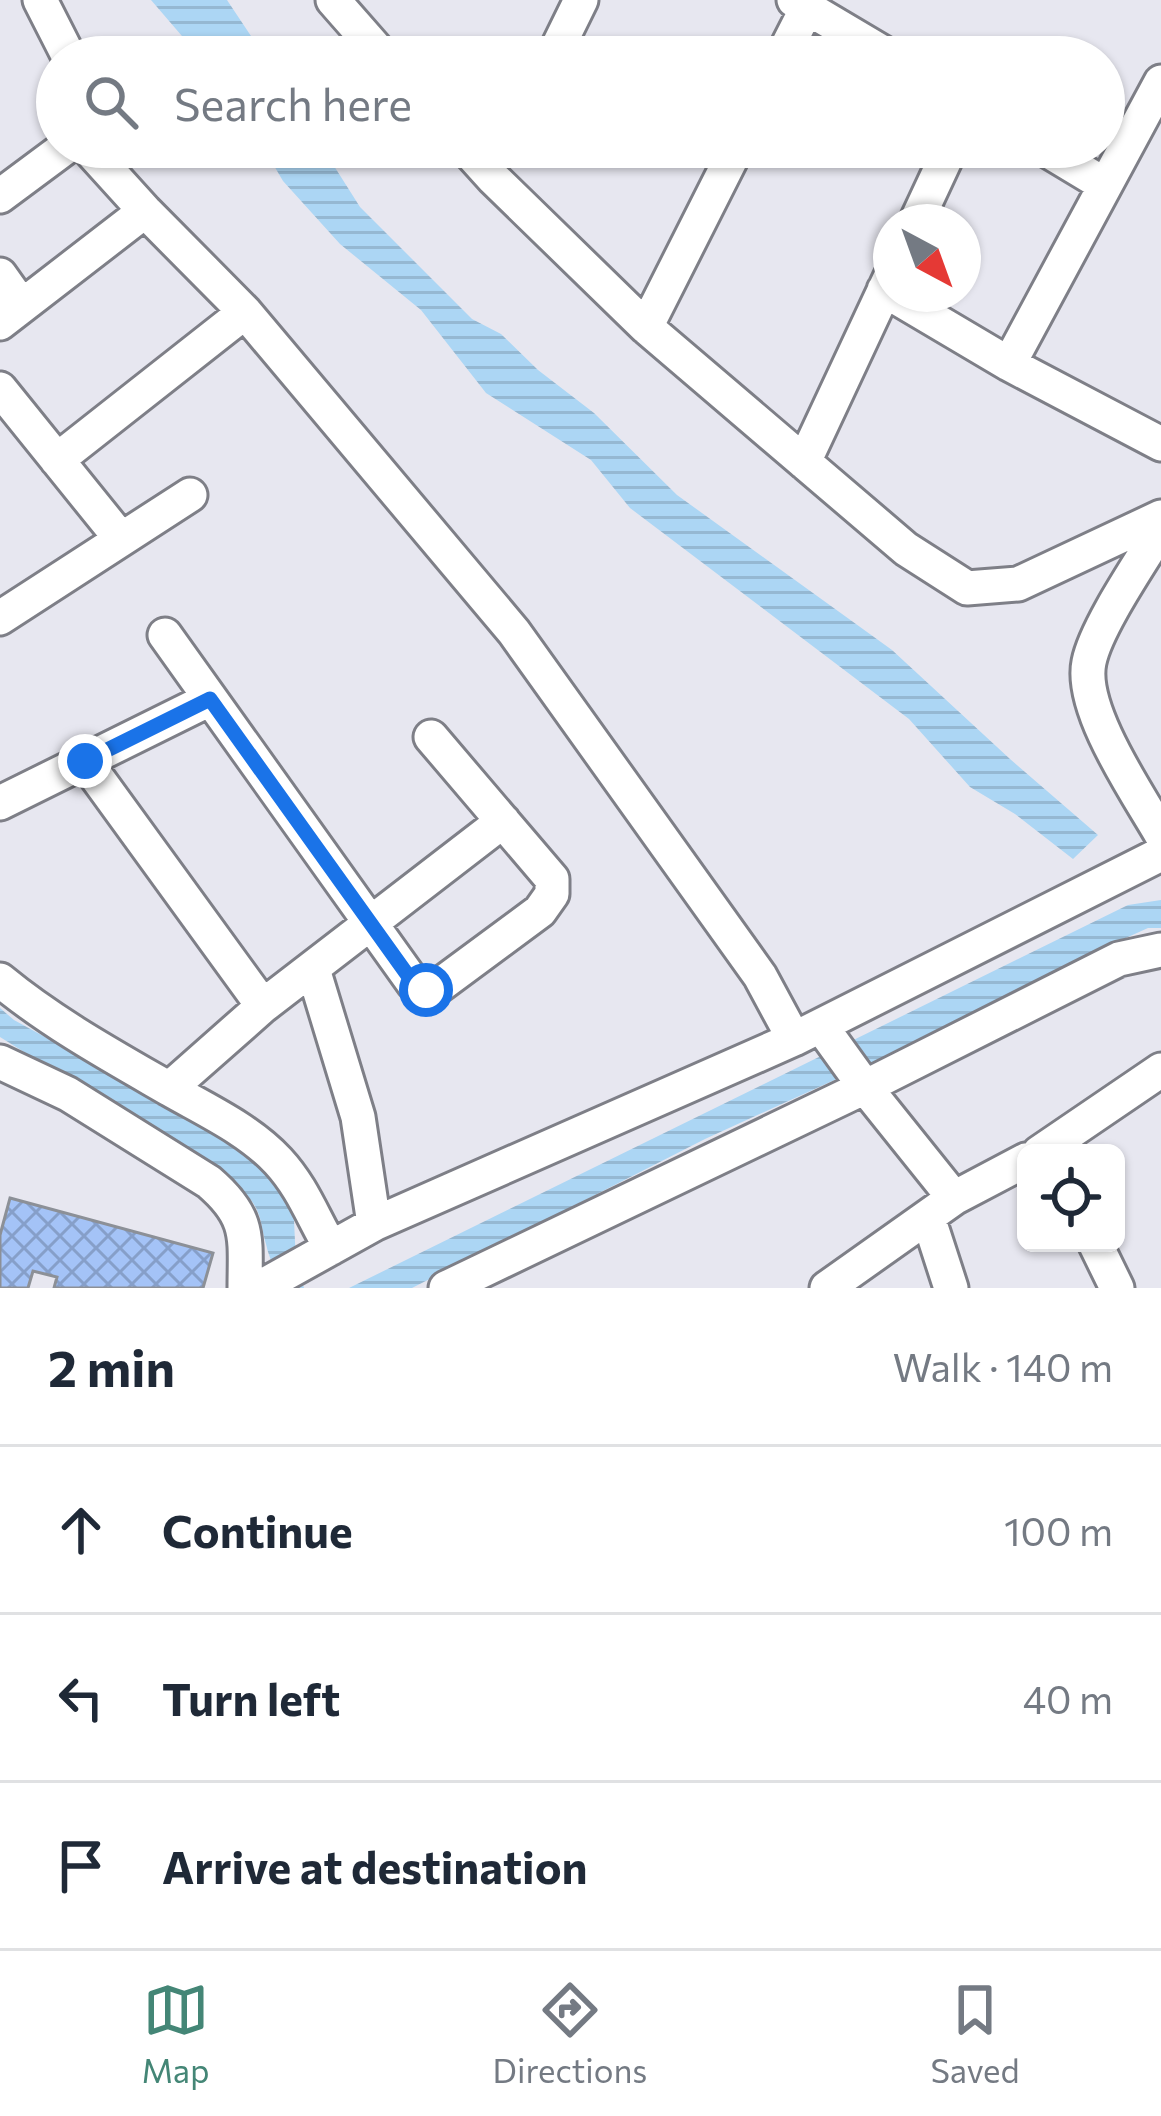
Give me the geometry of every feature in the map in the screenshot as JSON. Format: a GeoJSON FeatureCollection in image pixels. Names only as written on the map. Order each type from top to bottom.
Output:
{"type":"FeatureCollection","features":[{"type":"Feature","properties":{"kind":"street"},"geometry":{"type":"LineString","coordinates":[[40,0],[58,36]]}},
{"type":"Feature","properties":{"kind":"street"},"geometry":{"type":"LineString","coordinates":[[563,36],[581,0]]}},
{"type":"Feature","properties":{"kind":"street"},"geometry":{"type":"LineString","coordinates":[[340,3],[366,36]]}},
{"type":"Feature","properties":{"kind":"street"},"geometry":{"type":"LineString","coordinates":[[790,36],[801,4],[855,36]]}},
{"type":"Feature","properties":{"kind":"street"},"geometry":{"type":"LineString","coordinates":[[1125,149],[1161,82]]}},
{"type":"Feature","properties":{"kind":"street"},"geometry":{"type":"LineString","coordinates":[[0,196],[38,168]]}},
{"type":"Feature","properties":{"kind":"street"},"geometry":{"type":"LineString","coordinates":[[106,168],[244,312],[514,632],[760,976],[862,1084],[941,1207],[951,1288]]}},
{"type":"Feature","properties":{"kind":"street"},"geometry":{"type":"LineString","coordinates":[[484,168],[646,327],[906,549],[967,588],[1018,584],[1161,518]]}},
{"type":"Feature","properties":{"kind":"street"},"geometry":{"type":"LineString","coordinates":[[493,178],[498,168]]}},
{"type":"Feature","properties":{"kind":"street"},"geometry":{"type":"LineString","coordinates":[[646,327],[726,168]]}},
{"type":"Feature","properties":{"kind":"street"},"geometry":{"type":"LineString","coordinates":[[924,204],[941,168]]}},
{"type":"Feature","properties":{"kind":"street"},"geometry":{"type":"LineString","coordinates":[[1078,168],[1106,184]]}},
{"type":"Feature","properties":{"kind":"street"},"geometry":{"type":"LineString","coordinates":[[1009,364],[1115,168]]}},
{"type":"Feature","properties":{"kind":"street"},"geometry":{"type":"LineString","coordinates":[[0,274],[11,314],[145,211]]}},
{"type":"Feature","properties":{"kind":"street"},"geometry":{"type":"LineString","coordinates":[[57,460],[244,312]]}},
{"type":"Feature","properties":{"kind":"street"},"geometry":{"type":"LineString","coordinates":[[803,462],[874,312]]}},
{"type":"Feature","properties":{"kind":"street"},"geometry":{"type":"LineString","coordinates":[[931,312],[1009,364],[1161,443]]}},
{"type":"Feature","properties":{"kind":"street"},"geometry":{"type":"LineString","coordinates":[[0,389],[121,539]]}},
{"type":"Feature","properties":{"kind":"street"},"geometry":{"type":"LineString","coordinates":[[6,601],[121,539],[190,494]]}},
{"type":"Feature","properties":{"kind":"street"},"geometry":{"type":"LineString","coordinates":[[1161,529],[1100,634],[1088,664],[1090,693],[1108,742],[1161,834]]}},
{"type":"Feature","properties":{"kind":"street"},"geometry":{"type":"LineString","coordinates":[[165,634],[370,924],[414,984],[426,990],[440,985],[540,911],[552,894],[552,879],[431,737]]}},
{"type":"Feature","properties":{"kind":"street"},"geometry":{"type":"LineString","coordinates":[[0,803],[210,699]]}},
{"type":"Feature","properties":{"kind":"street"},"geometry":{"type":"LineString","coordinates":[[85,761],[263,1006]]}},
{"type":"Feature","properties":{"kind":"street"},"geometry":{"type":"LineString","coordinates":[[169,1089],[263,1006],[503,821]]}},
{"type":"Feature","properties":{"kind":"street"},"geometry":{"type":"LineString","coordinates":[[0,1062],[68,1094],[223,1194],[246,1234],[256,1287],[374,1224],[814,1033],[1161,854]]}},
{"type":"Feature","properties":{"kind":"street"},"geometry":{"type":"LineString","coordinates":[[446,1288],[1119,959],[1161,950]]}},
{"type":"Feature","properties":{"kind":"street"},"geometry":{"type":"LineString","coordinates":[[313,969],[358,1117],[374,1224]]}},
{"type":"Feature","properties":{"kind":"street"},"geometry":{"type":"LineString","coordinates":[[0,980],[50,1018],[254,1138],[302,1190],[318,1256]]}},
{"type":"Feature","properties":{"kind":"street"},"geometry":{"type":"LineString","coordinates":[[1052,1144],[1161,1070]]}},
{"type":"Feature","properties":{"kind":"street"},"geometry":{"type":"LineString","coordinates":[[826,1288],[941,1207],[1017,1165]]}},
{"type":"Feature","properties":{"kind":"street"},"geometry":{"type":"LineString","coordinates":[[1100,1252],[1118,1288]]}},
{"type":"Feature","properties":{"kind":"water"},"geometry":{"type":"Polygon","coordinates":[[[151,0],[227,0],[251,36],[182,36],[151,0]]]}},
{"type":"Feature","properties":{"kind":"water"},"geometry":{"type":"Polygon","coordinates":[[[275,168],[335,168],[360,207],[472,319],[501,334],[594,413],[677,495],[892,650],[1098,835],[1073,859],[1015,814],[970,787],[909,719],[630,508],[591,460],[486,393],[421,310],[340,244],[275,168]]]}},
{"type":"Feature","properties":{"kind":"water"},"geometry":{"type":"Polygon","coordinates":[[[1161,900],[1161,928],[1148,928],[1097,951],[909,1046],[705,1139],[412,1288],[349,1288],[1128,905],[1161,900]]]}},
{"type":"Feature","properties":{"kind":"water"},"geometry":{"type":"Polygon","coordinates":[[[0,1008],[220,1133],[272,1173],[294,1220],[296,1263],[304,1288],[280,1288],[257,1211],[226,1175],[0,1037],[0,1008]]]}},
{"type":"Feature","properties":{"kind":"building"},"geometry":{"type":"Polygon","coordinates":[[[10,1198],[213,1253],[203,1288],[54,1288],[57,1277],[33,1271],[28,1288],[0,1288],[0,1235],[10,1198]]]}},
{"type":"Feature","properties":{"kind":"route"},"geometry":{"type":"LineString","coordinates":[[85,761],[210,699],[414,984],[426,990]]}}]}
